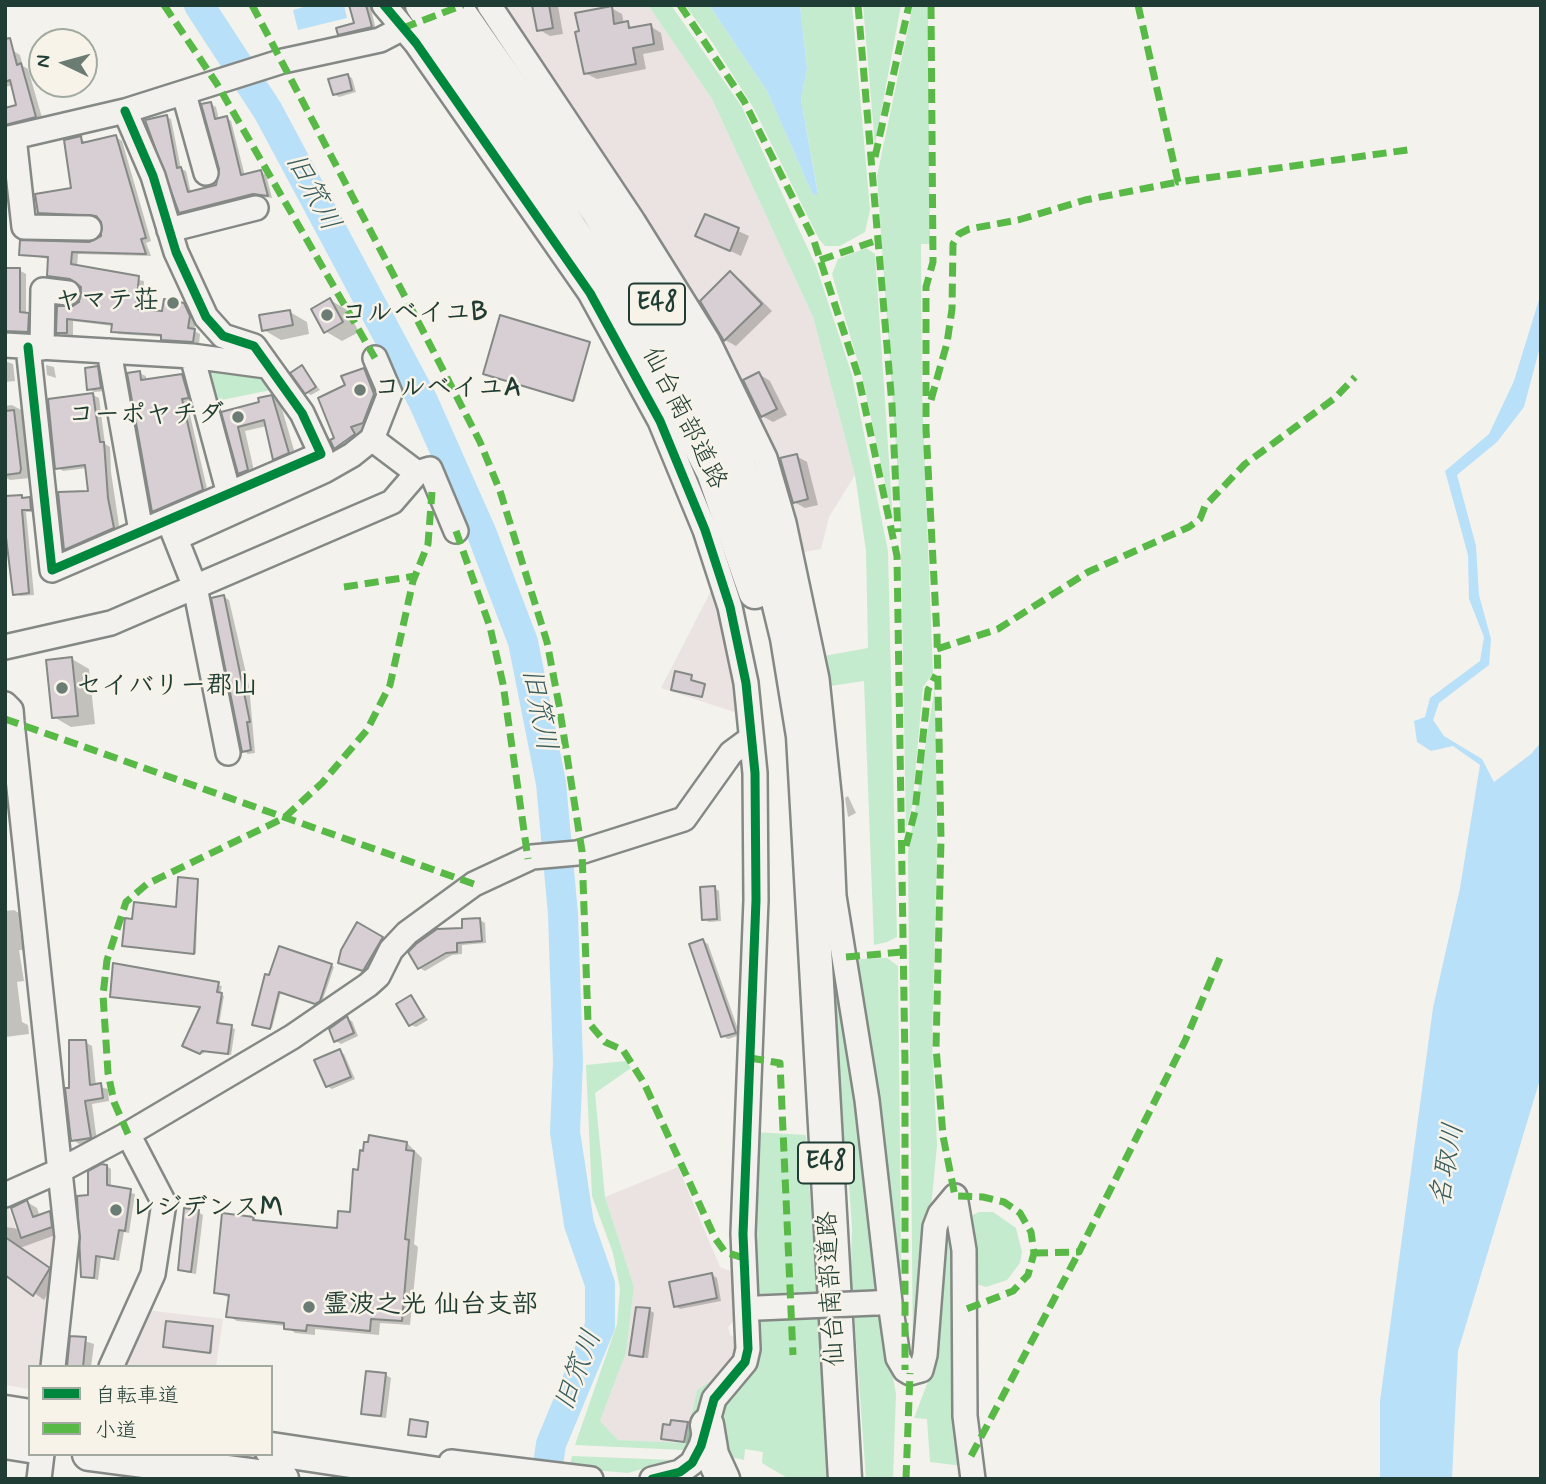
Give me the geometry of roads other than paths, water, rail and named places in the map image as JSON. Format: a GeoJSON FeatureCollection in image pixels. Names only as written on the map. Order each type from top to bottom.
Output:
{"type":"FeatureCollection","features":[{"type":"Feature","properties":{"kind":"highway","name":"仙台南部道路"},"geometry":{"type":"LineString","coordinates":[[454,5],[597,210],[659,308],[705,391],[738,463],[764,543],[787,638],[803,736],[845,1479]]}},
{"type":"Feature","properties":{"kind":"highway","name":"仙台南部道路"},"geometry":{"type":"LineString","coordinates":[[412,16],[643,339],[713,472],[741,546],[771,643],[810,847]]}},
{"type":"Feature","properties":{"kind":"highway"},"geometry":{"type":"LineString","coordinates":[[5,1412],[28,1416]]}},
{"type":"Feature","properties":{"kind":"highway"},"geometry":{"type":"LineString","coordinates":[[707,1424],[712,1455],[723,1479]]}},
{"type":"Feature","properties":{"kind":"highway"},"geometry":{"type":"LineString","coordinates":[[5,1442],[28,1446]]}},
{"type":"Feature","properties":{"kind":"highway"},"geometry":{"type":"LineString","coordinates":[[286,1451],[474,1472]]}},
{"type":"Feature","properties":{"kind":"highway"},"geometry":{"type":"LineString","coordinates":[[101,1456],[217,1475],[282,1479]]}},
{"type":"Feature","properties":{"kind":"street"},"geometry":{"type":"LineString","coordinates":[[384,5],[412,16],[590,293],[660,421],[705,530],[730,607],[746,683],[755,773],[756,900],[743,1234],[752,1308],[748,1349],[745,1362],[714,1399],[692,1463],[680,1472],[652,1479]]}},
{"type":"Feature","properties":{"kind":"street"},"geometry":{"type":"LineString","coordinates":[[489,5],[633,221],[708,341],[765,458],[785,523],[817,679],[830,803],[834,896],[867,1100],[883,1303],[898,1358],[910,1373],[921,1370],[925,1355],[935,1227],[940,1214],[955,1196],[964,1250],[965,1416],[973,1479]]}},
{"type":"Feature","properties":{"kind":"street"},"geometry":{"type":"LineString","coordinates":[[89,228],[23,227],[10,138],[125,111],[275,63],[380,40],[412,16]]}},
{"type":"Feature","properties":{"kind":"street"},"geometry":{"type":"LineString","coordinates":[[184,94],[206,173]]}},
{"type":"Feature","properties":{"kind":"street"},"geometry":{"type":"LineString","coordinates":[[125,111],[153,176],[169,230],[206,317],[223,337],[254,346],[302,413],[321,454],[229,494],[175,535]]}},
{"type":"Feature","properties":{"kind":"street"},"geometry":{"type":"LineString","coordinates":[[169,230],[225,208],[256,208]]}},
{"type":"Feature","properties":{"kind":"street"},"geometry":{"type":"LineString","coordinates":[[68,293],[43,290],[35,347],[52,570],[141,531],[175,535],[324,471],[376,442],[390,393],[375,358]]}},
{"type":"Feature","properties":{"kind":"street"},"geometry":{"type":"LineString","coordinates":[[5,345],[192,356],[267,366]]}},
{"type":"Feature","properties":{"kind":"street"},"geometry":{"type":"LineString","coordinates":[[109,351],[141,531]]}},
{"type":"Feature","properties":{"kind":"street"},"geometry":{"type":"LineString","coordinates":[[192,356],[229,494]]}},
{"type":"Feature","properties":{"kind":"street"},"geometry":{"type":"LineString","coordinates":[[376,442],[415,471],[430,469],[456,531]]}},
{"type":"Feature","properties":{"kind":"street"},"geometry":{"type":"LineString","coordinates":[[5,647],[111,623],[194,584],[392,502],[415,471]]}},
{"type":"Feature","properties":{"kind":"street"},"geometry":{"type":"LineString","coordinates":[[175,535],[194,584],[228,753]]}},
{"type":"Feature","properties":{"kind":"street"},"geometry":{"type":"LineString","coordinates":[[5,704],[11,710],[12,722],[16,858],[61,1170],[68,1256],[53,1365]]}},
{"type":"Feature","properties":{"kind":"street"},"geometry":{"type":"LineString","coordinates":[[5,1195],[61,1170],[128,1134],[292,1037],[369,985],[378,976],[391,950],[407,933],[474,884],[532,857],[577,853],[684,819],[731,753],[750,739]]}},
{"type":"Feature","properties":{"kind":"street"},"geometry":{"type":"LineString","coordinates":[[112,1365],[153,1275],[164,1203],[128,1134]]}},
{"type":"Feature","properties":{"kind":"street"},"geometry":{"type":"LineString","coordinates":[[752,1308],[883,1303]]}},
{"type":"Feature","properties":{"kind":"street"},"geometry":{"type":"LineString","coordinates":[[39,1479],[42,1456]]}},
{"type":"Feature","properties":{"kind":"street"},"geometry":{"type":"LineString","coordinates":[[474,1472],[592,1479]]}},
{"type":"Feature","properties":{"kind":"water"},"geometry":{"type":"Polygon","coordinates":[[[311,5],[344,5],[347,18],[298,30],[293,10],[311,5]]]}},
{"type":"Feature","properties":{"kind":"water"},"geometry":{"type":"Polygon","coordinates":[[[709,5],[800,5],[807,68],[801,100],[818,194],[813,195],[767,91],[709,5]]]}},
{"type":"Feature","properties":{"kind":"water","name":"名取川"},"geometry":{"type":"Polygon","coordinates":[[[1541,293],[1541,343],[1524,407],[1497,442],[1457,475],[1476,546],[1479,595],[1491,639],[1489,665],[1439,703],[1433,720],[1444,736],[1482,759],[1494,782],[1531,754],[1541,742],[1541,1076],[1458,1351],[1452,1479],[1380,1479],[1380,1401],[1433,1008],[1460,888],[1480,765],[1453,746],[1431,751],[1417,742],[1414,721],[1425,717],[1430,698],[1480,661],[1484,637],[1469,599],[1468,555],[1445,471],[1489,434],[1514,381],[1541,293]]]}},
{"type":"Feature","properties":{"kind":"waterway","name":"旧笊川"},"geometry":{"type":"LineString","coordinates":[[199,5],[268,111],[423,401],[482,534],[523,642],[551,783],[563,914],[568,1062],[565,1132],[579,1224],[600,1284],[600,1326],[551,1444],[546,1479]]}},
{"type":"Feature","properties":{"kind":"place","name":"ヤマテ荘"},"geometry":{"type":"Point","coordinates":[173,303]}},
{"type":"Feature","properties":{"kind":"place","name":"コルベイユB"},"geometry":{"type":"Point","coordinates":[327,315]}},
{"type":"Feature","properties":{"kind":"place","name":"コルベイユA"},"geometry":{"type":"Point","coordinates":[360,390]}},
{"type":"Feature","properties":{"kind":"place","name":"コーポヤチダ"},"geometry":{"type":"Point","coordinates":[238,417]}},
{"type":"Feature","properties":{"kind":"place","name":"セイバリー郡山"},"geometry":{"type":"Point","coordinates":[62,688]}},
{"type":"Feature","properties":{"kind":"place","name":"レジデンスM"},"geometry":{"type":"Point","coordinates":[116,1210]}},
{"type":"Feature","properties":{"kind":"place","name":"霊波之光 仙台支部"},"geometry":{"type":"Point","coordinates":[309,1307]}}]}
